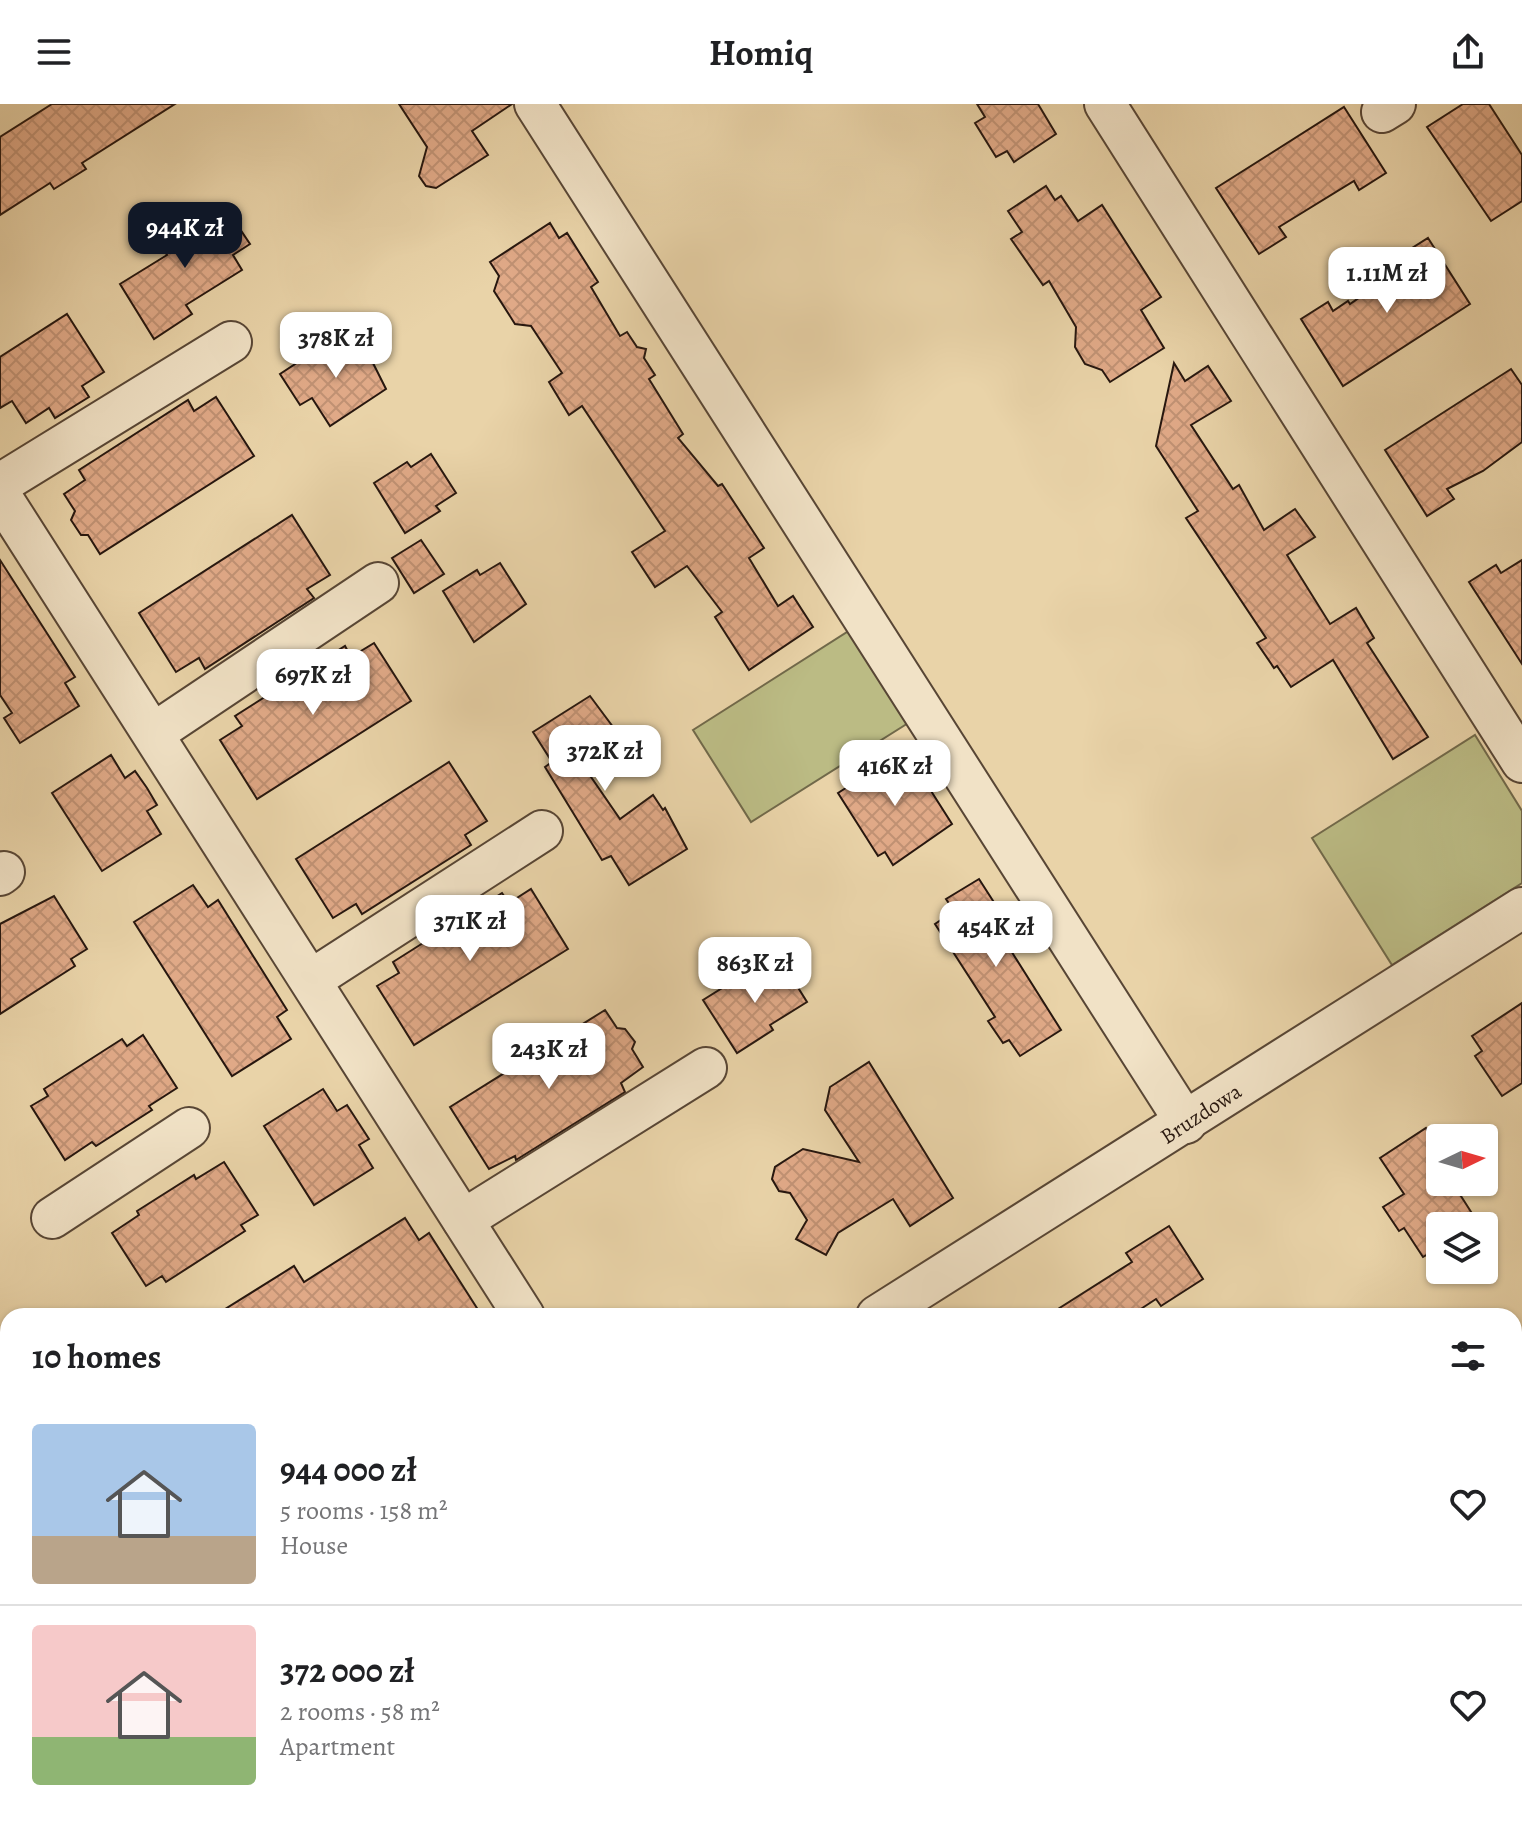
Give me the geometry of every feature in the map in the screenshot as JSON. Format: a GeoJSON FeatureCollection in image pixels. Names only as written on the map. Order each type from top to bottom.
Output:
{"type":"FeatureCollection","features":[{"type":"Feature","properties":{"kind":"street"},"geometry":{"type":"LineString","coordinates":[[535,104],[1186,1123]]}},
{"type":"Feature","properties":{"kind":"street"},"geometry":{"type":"LineString","coordinates":[[1105,104],[1522,762]]}},
{"type":"Feature","properties":{"kind":"street"},"geometry":{"type":"LineString","coordinates":[[0,484],[231,342]]}},
{"type":"Feature","properties":{"kind":"street"},"geometry":{"type":"LineString","coordinates":[[0,495],[519,1308]]}},
{"type":"Feature","properties":{"kind":"street"},"geometry":{"type":"LineString","coordinates":[[154,733],[378,583]]}},
{"type":"Feature","properties":{"kind":"street"},"geometry":{"type":"LineString","coordinates":[[311,980],[542,831]]}},
{"type":"Feature","properties":{"kind":"street","name":"Bruzdowa"},"geometry":{"type":"LineString","coordinates":[[890,1308],[1522,908]]}},
{"type":"Feature","properties":{"kind":"street"},"geometry":{"type":"LineString","coordinates":[[463,1220],[706,1068]]}},
{"type":"Feature","properties":{"kind":"street"},"geometry":{"type":"LineString","coordinates":[[52,1218],[189,1128]]}},
{"type":"Feature","properties":{"kind":"green space"},"geometry":{"type":"Polygon","coordinates":[[[855,627],[913,720],[751,822],[693,730],[855,627]]]}},
{"type":"Feature","properties":{"kind":"green space"},"geometry":{"type":"Polygon","coordinates":[[[1475,735],[1522,811],[1522,883],[1392,965],[1312,838],[1475,735]]]}},
{"type":"Feature","properties":{"kind":"building"},"geometry":{"type":"Polygon","coordinates":[[[52,104],[175,104],[82,163],[86,169],[54,189],[50,183],[0,215],[0,137],[52,104]]]}},
{"type":"Feature","properties":{"kind":"building"},"geometry":{"type":"Polygon","coordinates":[[[399,104],[512,104],[472,131],[488,155],[436,188],[426,186],[419,176],[427,147],[399,104]]]}},
{"type":"Feature","properties":{"kind":"building"},"geometry":{"type":"Polygon","coordinates":[[[977,104],[1038,104],[1056,134],[1014,162],[1007,151],[996,157],[975,123],[985,117],[977,104]]]}},
{"type":"Feature","properties":{"kind":"building"},"geometry":{"type":"Polygon","coordinates":[[[1463,104],[1489,104],[1522,155],[1522,201],[1491,221],[1427,127],[1463,104]]]}},
{"type":"Feature","properties":{"kind":"building"},"geometry":{"type":"Polygon","coordinates":[[[1344,107],[1386,173],[1359,190],[1354,181],[1279,227],[1286,237],[1259,254],[1216,188],[1344,107]]]}},
{"type":"Feature","properties":{"kind":"building"},"geometry":{"type":"Polygon","coordinates":[[[1046,186],[1055,200],[1061,196],[1078,221],[1102,205],[1161,297],[1141,310],[1164,348],[1110,382],[1102,370],[1085,364],[1075,347],[1076,327],[1049,281],[1043,285],[1011,239],[1022,232],[1008,211],[1046,186]]]}},
{"type":"Feature","properties":{"kind":"building"},"geometry":{"type":"Polygon","coordinates":[[[203,208],[215,227],[232,217],[250,244],[233,255],[242,270],[186,305],[192,314],[154,339],[120,284],[167,255],[157,238],[173,222],[203,208]]]}},
{"type":"Feature","properties":{"kind":"building"},"geometry":{"type":"Polygon","coordinates":[[[550,223],[559,238],[567,233],[598,282],[591,287],[620,336],[627,332],[637,347],[646,349],[644,358],[655,375],[649,379],[683,434],[678,438],[718,486],[722,484],[764,548],[749,558],[778,606],[793,596],[813,627],[749,670],[715,617],[722,612],[687,566],[655,587],[632,552],[665,531],[582,406],[569,415],[549,382],[562,373],[531,326],[515,324],[494,291],[499,276],[490,262],[550,223]]]}},
{"type":"Feature","properties":{"kind":"building"},"geometry":{"type":"Polygon","coordinates":[[[1428,238],[1470,304],[1343,386],[1301,319],[1328,302],[1333,311],[1348,301],[1350,304],[1407,264],[1401,255],[1428,238]]]}},
{"type":"Feature","properties":{"kind":"building"},"geometry":{"type":"Polygon","coordinates":[[[67,314],[104,372],[82,386],[89,397],[55,418],[49,408],[26,423],[12,401],[0,408],[0,357],[67,314]]]}},
{"type":"Feature","properties":{"kind":"building"},"geometry":{"type":"Polygon","coordinates":[[[352,336],[370,357],[386,389],[330,426],[312,398],[300,405],[280,374],[312,353],[315,358],[352,336]]]}},
{"type":"Feature","properties":{"kind":"building"},"geometry":{"type":"Polygon","coordinates":[[[1174,363],[1185,381],[1208,366],[1231,401],[1191,425],[1233,489],[1239,485],[1264,530],[1295,509],[1315,537],[1287,555],[1330,624],[1356,608],[1374,638],[1367,643],[1428,737],[1393,759],[1333,660],[1291,687],[1277,666],[1274,668],[1257,643],[1266,638],[1186,518],[1198,511],[1156,446],[1174,363]]]}},
{"type":"Feature","properties":{"kind":"building"},"geometry":{"type":"Polygon","coordinates":[[[1511,369],[1522,385],[1522,442],[1483,471],[1447,489],[1454,499],[1427,516],[1385,450],[1511,369]]]}},
{"type":"Feature","properties":{"kind":"building"},"geometry":{"type":"Polygon","coordinates":[[[216,397],[254,456],[100,554],[88,535],[81,535],[71,520],[75,511],[64,494],[85,480],[79,470],[188,400],[194,411],[216,397]]]}},
{"type":"Feature","properties":{"kind":"building"},"geometry":{"type":"Polygon","coordinates":[[[431,454],[456,493],[436,506],[440,511],[405,533],[374,483],[407,462],[411,467],[431,454]]]}},
{"type":"Feature","properties":{"kind":"building"},"geometry":{"type":"Polygon","coordinates":[[[292,515],[330,575],[307,589],[314,598],[205,669],[199,658],[176,672],[139,613],[292,515]]]}},
{"type":"Feature","properties":{"kind":"building"},"geometry":{"type":"Polygon","coordinates":[[[421,540],[444,574],[414,593],[392,558],[421,540]]]}},
{"type":"Feature","properties":{"kind":"building"},"geometry":{"type":"Polygon","coordinates":[[[0,560],[75,677],[65,683],[79,706],[20,743],[4,718],[12,713],[0,695],[0,560]]]}},
{"type":"Feature","properties":{"kind":"building"},"geometry":{"type":"Polygon","coordinates":[[[1522,560],[1522,664],[1469,582],[1496,565],[1501,573],[1522,560]]]}},
{"type":"Feature","properties":{"kind":"building"},"geometry":{"type":"Polygon","coordinates":[[[500,563],[526,604],[474,642],[443,591],[477,570],[480,575],[500,563]]]}},
{"type":"Feature","properties":{"kind":"building"},"geometry":{"type":"Polygon","coordinates":[[[374,643],[411,701],[257,799],[220,740],[242,726],[235,716],[345,646],[351,657],[374,643]]]}},
{"type":"Feature","properties":{"kind":"building"},"geometry":{"type":"Polygon","coordinates":[[[590,696],[619,735],[616,737],[626,751],[589,774],[620,819],[653,795],[663,810],[665,808],[687,849],[629,885],[611,856],[602,860],[545,767],[552,762],[533,732],[590,696]]]}},
{"type":"Feature","properties":{"kind":"building"},"geometry":{"type":"Polygon","coordinates":[[[905,750],[952,824],[893,865],[885,852],[878,856],[838,793],[905,750]]]}},
{"type":"Feature","properties":{"kind":"building"},"geometry":{"type":"Polygon","coordinates":[[[111,755],[125,778],[135,771],[147,788],[157,805],[147,811],[161,834],[102,871],[52,793],[111,755]]]}},
{"type":"Feature","properties":{"kind":"building"},"geometry":{"type":"Polygon","coordinates":[[[449,762],[487,821],[465,835],[471,845],[362,914],[356,904],[333,918],[296,859],[449,762]]]}},
{"type":"Feature","properties":{"kind":"building"},"geometry":{"type":"Polygon","coordinates":[[[979,879],[1013,932],[1003,938],[1061,1030],[1020,1056],[1009,1040],[1003,1043],[988,1021],[995,1017],[935,924],[954,911],[946,899],[979,879]]]}},
{"type":"Feature","properties":{"kind":"building"},"geometry":{"type":"Polygon","coordinates":[[[193,885],[208,907],[218,900],[287,1010],[277,1017],[291,1039],[232,1076],[134,922],[193,885]]]}},
{"type":"Feature","properties":{"kind":"building"},"geometry":{"type":"Polygon","coordinates":[[[531,889],[568,949],[414,1045],[377,986],[399,973],[393,962],[502,893],[509,903],[531,889]]]}},
{"type":"Feature","properties":{"kind":"building"},"geometry":{"type":"Polygon","coordinates":[[[54,896],[87,949],[71,959],[75,966],[0,1014],[0,924],[54,896]]]}},
{"type":"Feature","properties":{"kind":"building"},"geometry":{"type":"Polygon","coordinates":[[[782,962],[807,1002],[770,1025],[773,1030],[737,1053],[703,1000],[740,977],[743,982],[782,962]]]}},
{"type":"Feature","properties":{"kind":"building"},"geometry":{"type":"Polygon","coordinates":[[[1522,1003],[1522,1083],[1502,1096],[1475,1056],[1482,1051],[1472,1036],[1522,1003]]]}},
{"type":"Feature","properties":{"kind":"building"},"geometry":{"type":"Polygon","coordinates":[[[605,1010],[617,1028],[625,1029],[635,1042],[632,1049],[643,1067],[621,1083],[625,1092],[516,1160],[515,1156],[489,1169],[450,1107],[605,1010]]]}},
{"type":"Feature","properties":{"kind":"building"},"geometry":{"type":"Polygon","coordinates":[[[143,1035],[177,1088],[149,1106],[152,1110],[96,1146],[92,1142],[65,1160],[31,1106],[48,1096],[44,1089],[122,1039],[127,1046],[143,1035]]]}},
{"type":"Feature","properties":{"kind":"building"},"geometry":{"type":"Polygon","coordinates":[[[869,1062],[953,1198],[910,1226],[893,1199],[838,1233],[826,1255],[796,1239],[807,1220],[790,1193],[779,1191],[772,1179],[775,1167],[803,1149],[859,1162],[825,1110],[830,1087],[869,1062]]]}},
{"type":"Feature","properties":{"kind":"building"},"geometry":{"type":"Polygon","coordinates":[[[323,1089],[337,1111],[347,1105],[369,1139],[359,1145],[373,1168],[314,1205],[264,1126],[323,1089]]]}},
{"type":"Feature","properties":{"kind":"building"},"geometry":{"type":"Polygon","coordinates":[[[1426,1128],[1426,1196],[1461,1196],[1471,1212],[1426,1212],[1426,1255],[1423,1257],[1404,1228],[1399,1231],[1383,1207],[1404,1194],[1380,1158],[1426,1128]]]}},
{"type":"Feature","properties":{"kind":"building"},"geometry":{"type":"Polygon","coordinates":[[[224,1162],[258,1215],[241,1225],[245,1231],[166,1282],[162,1276],[146,1286],[112,1233],[139,1215],[137,1211],[194,1175],[196,1179],[224,1162]]]}},
{"type":"Feature","properties":{"kind":"building"},"geometry":{"type":"Polygon","coordinates":[[[405,1218],[419,1240],[429,1233],[477,1308],[227,1308],[294,1266],[304,1282],[405,1218]]]}},
{"type":"Feature","properties":{"kind":"building"},"geometry":{"type":"Polygon","coordinates":[[[1169,1226],[1203,1279],[1161,1306],[1156,1299],[1142,1308],[1060,1308],[1132,1262],[1126,1253],[1169,1226]]]}}]}
